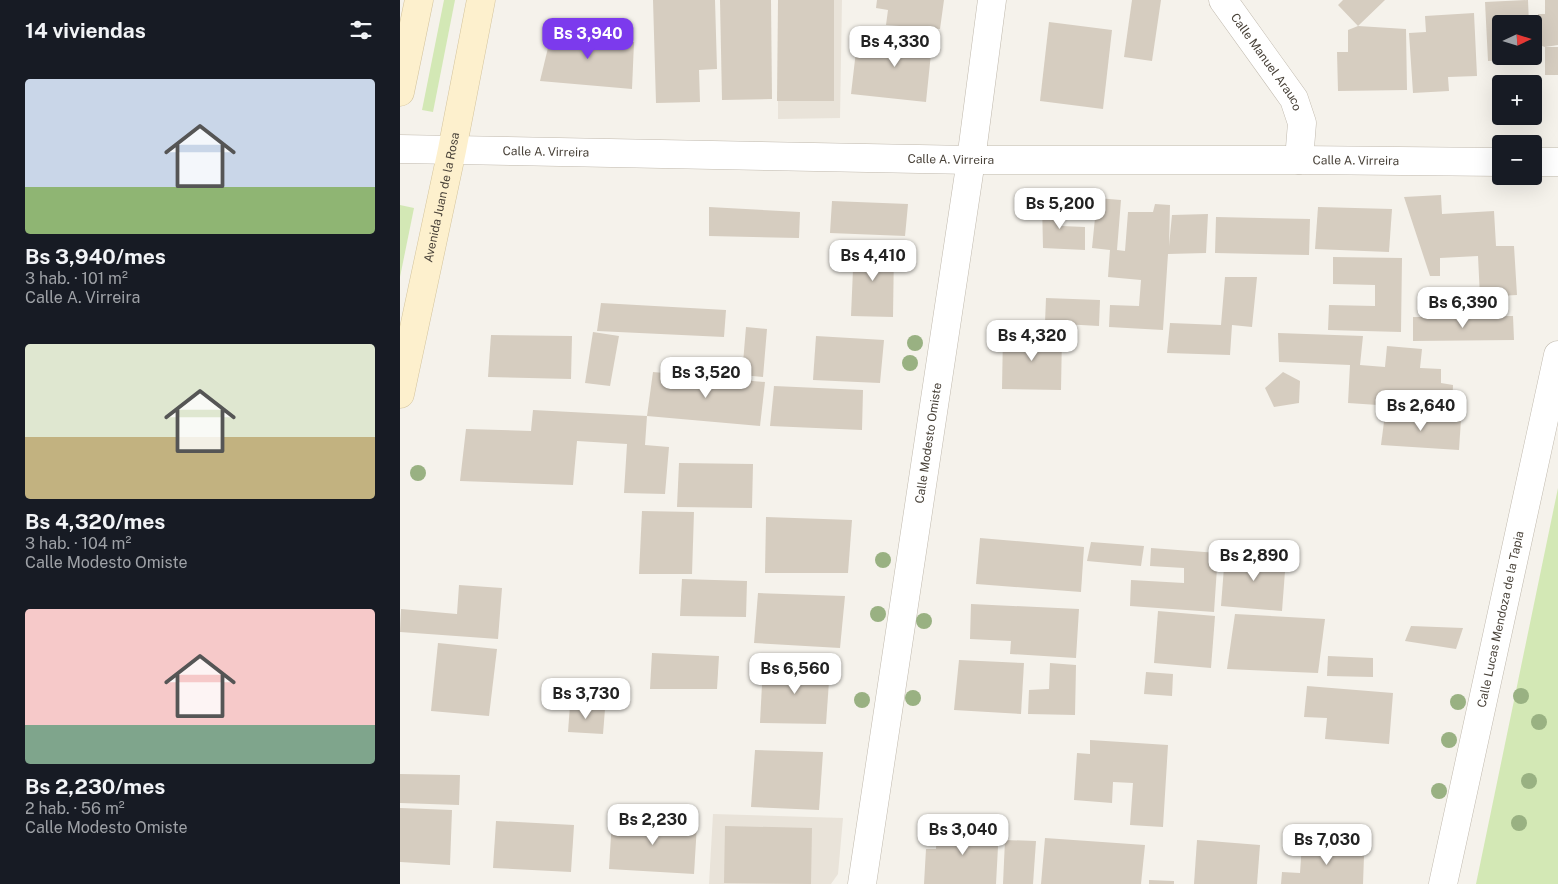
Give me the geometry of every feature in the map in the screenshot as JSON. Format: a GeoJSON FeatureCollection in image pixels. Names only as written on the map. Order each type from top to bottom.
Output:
{"type":"FeatureCollection","features":[{"type":"Feature","properties":{"kind":"main road"},"geometry":{"type":"LineString","coordinates":[[400,92],[419,0]]}},
{"type":"Feature","properties":{"kind":"main road","name":"Avenida Juan de la Rosa"},"geometry":{"type":"LineString","coordinates":[[400,394],[482,0]]}},
{"type":"Feature","properties":{"kind":"street","name":"Calle Modesto Omiste"},"geometry":{"type":"LineString","coordinates":[[862,884],[971,160],[992,0]]}},
{"type":"Feature","properties":{"kind":"street","name":"Calle Manuel Arauco"},"geometry":{"type":"LineString","coordinates":[[1222,0],[1294,100],[1302,123],[1299,160]]}},
{"type":"Feature","properties":{"kind":"street","name":"Calle A. Virreira"},"geometry":{"type":"LineString","coordinates":[[400,149],[971,160],[1492,162]]}},
{"type":"Feature","properties":{"kind":"street"},"geometry":{"type":"LineString","coordinates":[[1542,162],[1558,162]]}},
{"type":"Feature","properties":{"kind":"street","name":"Calle Lucas Mendoza de la Tapia"},"geometry":{"type":"LineString","coordinates":[[1444,884],[1558,355]]}},
{"type":"Feature","properties":{"kind":"shaded area"},"geometry":{"type":"Polygon","coordinates":[[[778,0],[842,0],[840,118],[778,119],[778,0]]]}},
{"type":"Feature","properties":{"kind":"shaded area"},"geometry":{"type":"Polygon","coordinates":[[[713,814],[843,818],[838,874],[831,884],[709,884],[713,814]]]}},
{"type":"Feature","properties":{"kind":"green space"},"geometry":{"type":"Polygon","coordinates":[[[444,0],[455,0],[433,112],[422,110],[444,0]]]}},
{"type":"Feature","properties":{"kind":"green space"},"geometry":{"type":"Polygon","coordinates":[[[400,205],[414,208],[400,277],[400,205]]]}},
{"type":"Feature","properties":{"kind":"green space"},"geometry":{"type":"Polygon","coordinates":[[[1558,488],[1558,884],[1476,884],[1558,488]]]}},
{"type":"Feature","properties":{"kind":"building"},"geometry":{"type":"Polygon","coordinates":[[[653,0],[715,0],[717,69],[699,70],[700,102],[656,103],[653,0]]]}},
{"type":"Feature","properties":{"kind":"building"},"geometry":{"type":"Polygon","coordinates":[[[720,0],[771,0],[772,99],[722,100],[720,0]]]}},
{"type":"Feature","properties":{"kind":"building"},"geometry":{"type":"Polygon","coordinates":[[[778,0],[834,0],[834,101],[777,101],[778,0]]]}},
{"type":"Feature","properties":{"kind":"building"},"geometry":{"type":"Polygon","coordinates":[[[877,0],[944,0],[940,29],[886,25],[888,10],[876,8],[877,0]]]}},
{"type":"Feature","properties":{"kind":"building"},"geometry":{"type":"Polygon","coordinates":[[[1132,0],[1161,0],[1152,61],[1124,57],[1132,0]]]}},
{"type":"Feature","properties":{"kind":"building"},"geometry":{"type":"Polygon","coordinates":[[[1343,0],[1385,0],[1358,26],[1338,5],[1343,0]]]}},
{"type":"Feature","properties":{"kind":"building"},"geometry":{"type":"Polygon","coordinates":[[[1528,0],[1529,15],[1492,15],[1492,61],[1488,61],[1485,2],[1528,0]]]}},
{"type":"Feature","properties":{"kind":"building"},"geometry":{"type":"Polygon","coordinates":[[[1545,0],[1558,0],[1558,45],[1542,46],[1542,15],[1538,14],[1545,14],[1545,0]]]}},
{"type":"Feature","properties":{"kind":"building"},"geometry":{"type":"Polygon","coordinates":[[[1474,13],[1477,76],[1448,77],[1449,91],[1413,93],[1409,33],[1426,32],[1425,16],[1474,13]]]}},
{"type":"Feature","properties":{"kind":"building"},"geometry":{"type":"Polygon","coordinates":[[[1049,22],[1112,30],[1103,109],[1040,101],[1049,22]]]}},
{"type":"Feature","properties":{"kind":"building"},"geometry":{"type":"Polygon","coordinates":[[[1358,26],[1406,29],[1407,90],[1338,91],[1337,52],[1348,52],[1348,30],[1358,26]]]}},
{"type":"Feature","properties":{"kind":"building"},"geometry":{"type":"Polygon","coordinates":[[[553,27],[634,42],[632,89],[540,81],[553,27]]]}},
{"type":"Feature","properties":{"kind":"building"},"geometry":{"type":"Polygon","coordinates":[[[884,29],[933,34],[926,102],[851,94],[856,51],[881,54],[884,29]]]}},
{"type":"Feature","properties":{"kind":"building"},"geometry":{"type":"Polygon","coordinates":[[[1545,47],[1558,47],[1558,75],[1545,75],[1545,47]]]}},
{"type":"Feature","properties":{"kind":"building"},"geometry":{"type":"Polygon","coordinates":[[[1441,195],[1442,214],[1494,211],[1496,246],[1514,246],[1517,295],[1480,297],[1478,256],[1440,258],[1440,276],[1430,276],[1404,197],[1441,195]]]}},
{"type":"Feature","properties":{"kind":"building"},"geometry":{"type":"Polygon","coordinates":[[[1097,198],[1121,200],[1117,250],[1125,251],[1128,212],[1153,212],[1155,204],[1170,205],[1169,246],[1172,215],[1208,214],[1206,253],[1168,254],[1163,330],[1109,327],[1110,305],[1139,306],[1141,280],[1108,277],[1110,250],[1092,248],[1097,198]]]}},
{"type":"Feature","properties":{"kind":"building"},"geometry":{"type":"Polygon","coordinates":[[[832,201],[908,204],[905,236],[830,233],[832,201]]]}},
{"type":"Feature","properties":{"kind":"building"},"geometry":{"type":"Polygon","coordinates":[[[1042,202],[1062,204],[1062,226],[1085,227],[1085,250],[1043,248],[1042,202]]]}},
{"type":"Feature","properties":{"kind":"building"},"geometry":{"type":"Polygon","coordinates":[[[709,207],[800,212],[799,238],[709,236],[709,207]]]}},
{"type":"Feature","properties":{"kind":"building"},"geometry":{"type":"Polygon","coordinates":[[[1318,207],[1392,209],[1389,252],[1315,249],[1318,207]]]}},
{"type":"Feature","properties":{"kind":"building"},"geometry":{"type":"Polygon","coordinates":[[[1216,217],[1310,219],[1309,255],[1215,253],[1216,217]]]}},
{"type":"Feature","properties":{"kind":"building"},"geometry":{"type":"Polygon","coordinates":[[[854,246],[894,248],[893,317],[851,316],[854,246]]]}},
{"type":"Feature","properties":{"kind":"building"},"geometry":{"type":"Polygon","coordinates":[[[1333,257],[1402,258],[1401,332],[1328,330],[1329,305],[1375,306],[1375,285],[1333,284],[1333,257]]]}},
{"type":"Feature","properties":{"kind":"building"},"geometry":{"type":"Polygon","coordinates":[[[1225,277],[1257,277],[1252,327],[1232,325],[1230,355],[1167,353],[1170,323],[1221,325],[1225,277]]]}},
{"type":"Feature","properties":{"kind":"building"},"geometry":{"type":"Polygon","coordinates":[[[1046,298],[1100,300],[1099,326],[1045,323],[1046,298]]]}},
{"type":"Feature","properties":{"kind":"building"},"geometry":{"type":"Polygon","coordinates":[[[601,303],[726,310],[724,337],[597,331],[601,303]]]}},
{"type":"Feature","properties":{"kind":"building"},"geometry":{"type":"Polygon","coordinates":[[[1513,316],[1514,340],[1413,341],[1413,317],[1513,316]]]}},
{"type":"Feature","properties":{"kind":"building"},"geometry":{"type":"Polygon","coordinates":[[[746,327],[767,329],[763,377],[742,375],[746,327]]]}},
{"type":"Feature","properties":{"kind":"building"},"geometry":{"type":"Polygon","coordinates":[[[593,332],[619,336],[610,386],[585,383],[593,332]]]}},
{"type":"Feature","properties":{"kind":"building"},"geometry":{"type":"Polygon","coordinates":[[[1003,333],[1062,334],[1061,390],[1002,389],[1003,333]]]}},
{"type":"Feature","properties":{"kind":"building"},"geometry":{"type":"Polygon","coordinates":[[[1278,333],[1363,336],[1360,365],[1385,367],[1387,346],[1422,349],[1420,368],[1441,369],[1441,383],[1453,385],[1452,410],[1348,403],[1350,365],[1279,362],[1278,333]]]}},
{"type":"Feature","properties":{"kind":"building"},"geometry":{"type":"Polygon","coordinates":[[[491,335],[572,336],[571,379],[488,377],[491,335]]]}},
{"type":"Feature","properties":{"kind":"building"},"geometry":{"type":"Polygon","coordinates":[[[816,336],[884,340],[880,383],[813,380],[816,336]]]}},
{"type":"Feature","properties":{"kind":"building"},"geometry":{"type":"Polygon","coordinates":[[[653,372],[765,382],[760,426],[647,416],[653,372]]]}},
{"type":"Feature","properties":{"kind":"building"},"geometry":{"type":"Polygon","coordinates":[[[1283,372],[1300,381],[1299,403],[1274,407],[1265,388],[1283,372]]]}},
{"type":"Feature","properties":{"kind":"building"},"geometry":{"type":"Polygon","coordinates":[[[774,386],[863,390],[862,430],[770,426],[774,386]]]}},
{"type":"Feature","properties":{"kind":"building"},"geometry":{"type":"Polygon","coordinates":[[[533,410],[647,416],[645,445],[669,447],[665,494],[624,493],[627,444],[577,441],[573,485],[460,481],[466,429],[531,431],[533,410]]]}},
{"type":"Feature","properties":{"kind":"building"},"geometry":{"type":"Polygon","coordinates":[[[1385,414],[1461,419],[1459,450],[1381,445],[1385,414]]]}},
{"type":"Feature","properties":{"kind":"building"},"geometry":{"type":"Polygon","coordinates":[[[679,463],[753,464],[752,508],[677,507],[679,463]]]}},
{"type":"Feature","properties":{"kind":"building"},"geometry":{"type":"Polygon","coordinates":[[[642,511],[694,512],[692,574],[639,574],[642,511]]]}},
{"type":"Feature","properties":{"kind":"building"},"geometry":{"type":"Polygon","coordinates":[[[766,517],[852,520],[848,573],[765,573],[766,517]]]}},
{"type":"Feature","properties":{"kind":"building"},"geometry":{"type":"Polygon","coordinates":[[[980,538],[1084,547],[1081,592],[976,584],[980,538]]]}},
{"type":"Feature","properties":{"kind":"building"},"geometry":{"type":"Polygon","coordinates":[[[1091,542],[1144,546],[1141,566],[1087,561],[1091,542]]]}},
{"type":"Feature","properties":{"kind":"building"},"geometry":{"type":"Polygon","coordinates":[[[1151,548],[1218,553],[1214,612],[1130,606],[1131,580],[1184,583],[1184,568],[1150,566],[1151,548]]]}},
{"type":"Feature","properties":{"kind":"building"},"geometry":{"type":"Polygon","coordinates":[[[1225,554],[1286,558],[1282,611],[1221,606],[1225,554]]]}},
{"type":"Feature","properties":{"kind":"building"},"geometry":{"type":"Polygon","coordinates":[[[682,579],[747,581],[746,617],[680,616],[682,579]]]}},
{"type":"Feature","properties":{"kind":"building"},"geometry":{"type":"Polygon","coordinates":[[[459,585],[502,588],[498,639],[400,632],[401,609],[457,614],[459,585]]]}},
{"type":"Feature","properties":{"kind":"building"},"geometry":{"type":"Polygon","coordinates":[[[758,593],[845,596],[840,648],[754,643],[758,593]]]}},
{"type":"Feature","properties":{"kind":"building"},"geometry":{"type":"Polygon","coordinates":[[[971,604],[1079,609],[1076,658],[1010,654],[1011,641],[970,639],[971,604]]]}},
{"type":"Feature","properties":{"kind":"building"},"geometry":{"type":"Polygon","coordinates":[[[1158,611],[1215,616],[1211,668],[1154,663],[1158,611]]]}},
{"type":"Feature","properties":{"kind":"building"},"geometry":{"type":"Polygon","coordinates":[[[1235,614],[1325,619],[1318,673],[1227,669],[1235,614]]]}},
{"type":"Feature","properties":{"kind":"building"},"geometry":{"type":"Polygon","coordinates":[[[1411,626],[1463,628],[1456,649],[1405,641],[1411,626]]]}},
{"type":"Feature","properties":{"kind":"building"},"geometry":{"type":"Polygon","coordinates":[[[438,643],[497,649],[489,716],[431,711],[438,643]]]}},
{"type":"Feature","properties":{"kind":"building"},"geometry":{"type":"Polygon","coordinates":[[[652,653],[719,656],[717,689],[650,689],[652,653]]]}},
{"type":"Feature","properties":{"kind":"building"},"geometry":{"type":"Polygon","coordinates":[[[1328,656],[1373,658],[1373,677],[1327,676],[1328,656]]]}},
{"type":"Feature","properties":{"kind":"building"},"geometry":{"type":"Polygon","coordinates":[[[959,660],[1024,663],[1021,714],[954,710],[959,660]]]}},
{"type":"Feature","properties":{"kind":"building"},"geometry":{"type":"Polygon","coordinates":[[[1050,663],[1076,665],[1075,715],[1028,714],[1029,690],[1049,689],[1050,663]]]}},
{"type":"Feature","properties":{"kind":"building"},"geometry":{"type":"Polygon","coordinates":[[[763,665],[830,667],[826,724],[760,723],[763,665]]]}},
{"type":"Feature","properties":{"kind":"building"},"geometry":{"type":"Polygon","coordinates":[[[1146,672],[1173,674],[1172,696],[1144,694],[1146,672]]]}},
{"type":"Feature","properties":{"kind":"building"},"geometry":{"type":"Polygon","coordinates":[[[1307,686],[1393,693],[1389,744],[1325,739],[1327,718],[1304,717],[1307,686]]]}},
{"type":"Feature","properties":{"kind":"building"},"geometry":{"type":"Polygon","coordinates":[[[570,705],[605,709],[603,734],[568,732],[570,705]]]}},
{"type":"Feature","properties":{"kind":"building"},"geometry":{"type":"Polygon","coordinates":[[[1090,740],[1168,745],[1163,827],[1130,825],[1133,783],[1113,782],[1112,803],[1074,800],[1077,753],[1090,754],[1090,740]]]}},
{"type":"Feature","properties":{"kind":"building"},"geometry":{"type":"Polygon","coordinates":[[[755,750],[823,752],[819,810],[751,807],[755,750]]]}},
{"type":"Feature","properties":{"kind":"building"},"geometry":{"type":"Polygon","coordinates":[[[400,774],[460,775],[459,805],[400,803],[400,774]]]}},
{"type":"Feature","properties":{"kind":"building"},"geometry":{"type":"Polygon","coordinates":[[[400,808],[452,810],[450,865],[400,862],[400,808]]]}},
{"type":"Feature","properties":{"kind":"building"},"geometry":{"type":"Polygon","coordinates":[[[612,819],[697,824],[694,874],[609,869],[612,819]]]}},
{"type":"Feature","properties":{"kind":"building"},"geometry":{"type":"Polygon","coordinates":[[[496,821],[574,825],[571,872],[493,868],[496,821]]]}},
{"type":"Feature","properties":{"kind":"building"},"geometry":{"type":"Polygon","coordinates":[[[937,825],[999,828],[996,884],[924,884],[926,849],[936,849],[937,825]]]}},
{"type":"Feature","properties":{"kind":"building"},"geometry":{"type":"Polygon","coordinates":[[[725,826],[812,828],[811,884],[724,883],[725,826]]]}},
{"type":"Feature","properties":{"kind":"building"},"geometry":{"type":"Polygon","coordinates":[[[1045,838],[1145,845],[1141,884],[1041,884],[1045,838]]]}},
{"type":"Feature","properties":{"kind":"building"},"geometry":{"type":"Polygon","coordinates":[[[1005,840],[1036,841],[1033,884],[1003,884],[1005,840]]]}},
{"type":"Feature","properties":{"kind":"building"},"geometry":{"type":"Polygon","coordinates":[[[1197,840],[1260,845],[1257,884],[1194,884],[1197,840]]]}},
{"type":"Feature","properties":{"kind":"building"},"geometry":{"type":"Polygon","coordinates":[[[1302,843],[1349,845],[1348,856],[1364,856],[1363,884],[1281,884],[1282,872],[1300,873],[1302,843]]]}},
{"type":"Feature","properties":{"kind":"building"},"geometry":{"type":"Polygon","coordinates":[[[1149,880],[1174,881],[1174,884],[1149,884],[1149,880]]]}}]}
